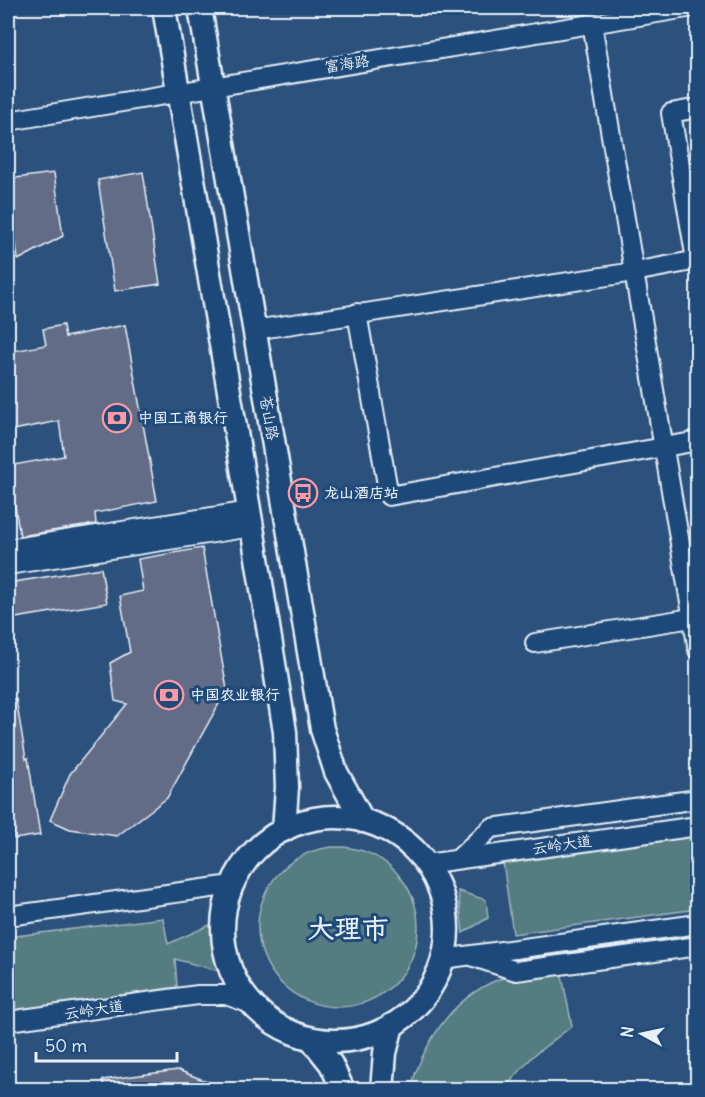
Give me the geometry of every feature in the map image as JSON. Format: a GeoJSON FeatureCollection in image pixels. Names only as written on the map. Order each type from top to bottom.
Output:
{"type":"FeatureCollection","features":[{"type":"Feature","properties":{"kind":"main road"},"geometry":{"type":"LineString","coordinates":[[164,8],[251,519],[286,744],[287,787],[284,830]]}},
{"type":"Feature","properties":{"kind":"main road","name":"苍山路"},"geometry":{"type":"LineString","coordinates":[[200,8],[322,729],[336,772],[363,821]]}},
{"type":"Feature","properties":{"kind":"main road"},"geometry":{"type":"LineString","coordinates":[[336,817],[363,821],[396,835],[426,864],[438,886],[445,910],[447,934],[443,959],[422,1001],[405,1017],[385,1030],[350,1041],[312,1040],[290,1033],[269,1021],[251,1004],[239,987],[224,948],[223,926],[226,906],[232,885],[249,857],[274,835],[315,819],[336,817]]}},
{"type":"Feature","properties":{"kind":"main road"},"geometry":{"type":"LineString","coordinates":[[382,1089],[385,1053],[392,1025]]}},
{"type":"Feature","properties":{"kind":"main road"},"geometry":{"type":"LineString","coordinates":[[312,1040],[331,1064],[343,1089]]}},
{"type":"Feature","properties":{"kind":"street","name":"富海路"},"geometry":{"type":"LineString","coordinates":[[8,121],[687,8]]}},
{"type":"Feature","properties":{"kind":"street"},"geometry":{"type":"LineString","coordinates":[[592,23],[663,447],[695,617],[698,650]]}},
{"type":"Feature","properties":{"kind":"street"},"geometry":{"type":"LineString","coordinates":[[254,330],[634,272],[697,260],[671,112],[698,108]]}},
{"type":"Feature","properties":{"kind":"street"},"geometry":{"type":"LineString","coordinates":[[357,313],[389,496],[698,441]]}},
{"type":"Feature","properties":{"kind":"street"},"geometry":{"type":"LineString","coordinates":[[8,549],[251,519]]}},
{"type":"Feature","properties":{"kind":"street"},"geometry":{"type":"LineString","coordinates":[[8,566],[251,519]]}},
{"type":"Feature","properties":{"kind":"street"},"geometry":{"type":"LineString","coordinates":[[535,643],[695,617]]}},
{"type":"Feature","properties":{"kind":"street"},"geometry":{"type":"LineString","coordinates":[[458,859],[491,828],[698,799]]}},
{"type":"Feature","properties":{"kind":"street","name":"云岭大道"},"geometry":{"type":"LineString","coordinates":[[426,864],[698,826]]}},
{"type":"Feature","properties":{"kind":"street"},"geometry":{"type":"LineString","coordinates":[[8,916],[232,885]]}},
{"type":"Feature","properties":{"kind":"street"},"geometry":{"type":"LineString","coordinates":[[443,959],[698,924]]}},
{"type":"Feature","properties":{"kind":"street"},"geometry":{"type":"LineString","coordinates":[[469,956],[516,971],[698,946]]}},
{"type":"Feature","properties":{"kind":"street","name":"云岭大道"},"geometry":{"type":"LineString","coordinates":[[8,1021],[198,995],[226,995],[251,1004]]}},
{"type":"Feature","properties":{"kind":"green space"},"geometry":{"type":"Polygon","coordinates":[[[697,835],[697,909],[513,934],[503,862],[697,835]]]}},
{"type":"Feature","properties":{"kind":"green space"},"geometry":{"type":"Polygon","coordinates":[[[338,847],[368,853],[394,871],[412,897],[418,927],[412,957],[394,983],[368,1001],[338,1007],[308,1001],[282,983],[264,957],[258,927],[264,897],[282,871],[308,853],[338,847]]]}},
{"type":"Feature","properties":{"kind":"green space"},"geometry":{"type":"Polygon","coordinates":[[[458,891],[486,900],[488,918],[463,933],[458,891]]]}},
{"type":"Feature","properties":{"kind":"green space"},"geometry":{"type":"Polygon","coordinates":[[[163,918],[168,944],[214,923],[222,972],[175,959],[177,987],[8,1012],[8,937],[163,918]]]}},
{"type":"Feature","properties":{"kind":"green space"},"geometry":{"type":"Polygon","coordinates":[[[561,971],[572,1026],[533,1056],[504,1089],[410,1090],[431,1040],[441,1025],[466,999],[481,988],[503,978],[561,971]]]}},
{"type":"Feature","properties":{"kind":"building"},"geometry":{"type":"Polygon","coordinates":[[[143,172],[160,284],[115,291],[98,180],[143,172]]]}},
{"type":"Feature","properties":{"kind":"building"},"geometry":{"type":"Polygon","coordinates":[[[54,173],[63,236],[18,260],[8,179],[54,173]]]}},
{"type":"Feature","properties":{"kind":"building"},"geometry":{"type":"Polygon","coordinates":[[[63,325],[65,337],[125,325],[157,501],[95,513],[96,524],[20,536],[8,466],[64,456],[59,421],[8,431],[8,352],[46,345],[43,329],[63,325]]]}},
{"type":"Feature","properties":{"kind":"building","name":"中国农业银行"},"geometry":{"type":"Polygon","coordinates":[[[202,548],[227,689],[167,798],[117,836],[70,829],[50,820],[70,774],[127,704],[115,701],[110,663],[130,652],[120,596],[143,591],[138,559],[202,548]]]}},
{"type":"Feature","properties":{"kind":"building"},"geometry":{"type":"Polygon","coordinates":[[[101,568],[107,603],[9,619],[8,583],[101,568]]]}},
{"type":"Feature","properties":{"kind":"building"},"geometry":{"type":"Polygon","coordinates":[[[16,699],[40,835],[14,839],[11,814],[8,814],[8,700],[16,699]]]}},
{"type":"Feature","properties":{"kind":"building"},"geometry":{"type":"Polygon","coordinates":[[[178,1070],[226,1089],[104,1089],[103,1080],[178,1070]]]}},
{"type":"Feature","properties":{"kind":"place","name":"中国工商银行"},"geometry":{"type":"Point","coordinates":[117,418]}},
{"type":"Feature","properties":{"kind":"place","name":"龙山酒店站"},"geometry":{"type":"Point","coordinates":[303,493]}},
{"type":"Feature","properties":{"kind":"place","name":"中国农业银行"},"geometry":{"type":"Point","coordinates":[169,695]}},
{"type":"Feature","properties":{"kind":"district","name":"大理市"},"geometry":{"type":"Point","coordinates":[348,929]}}]}
